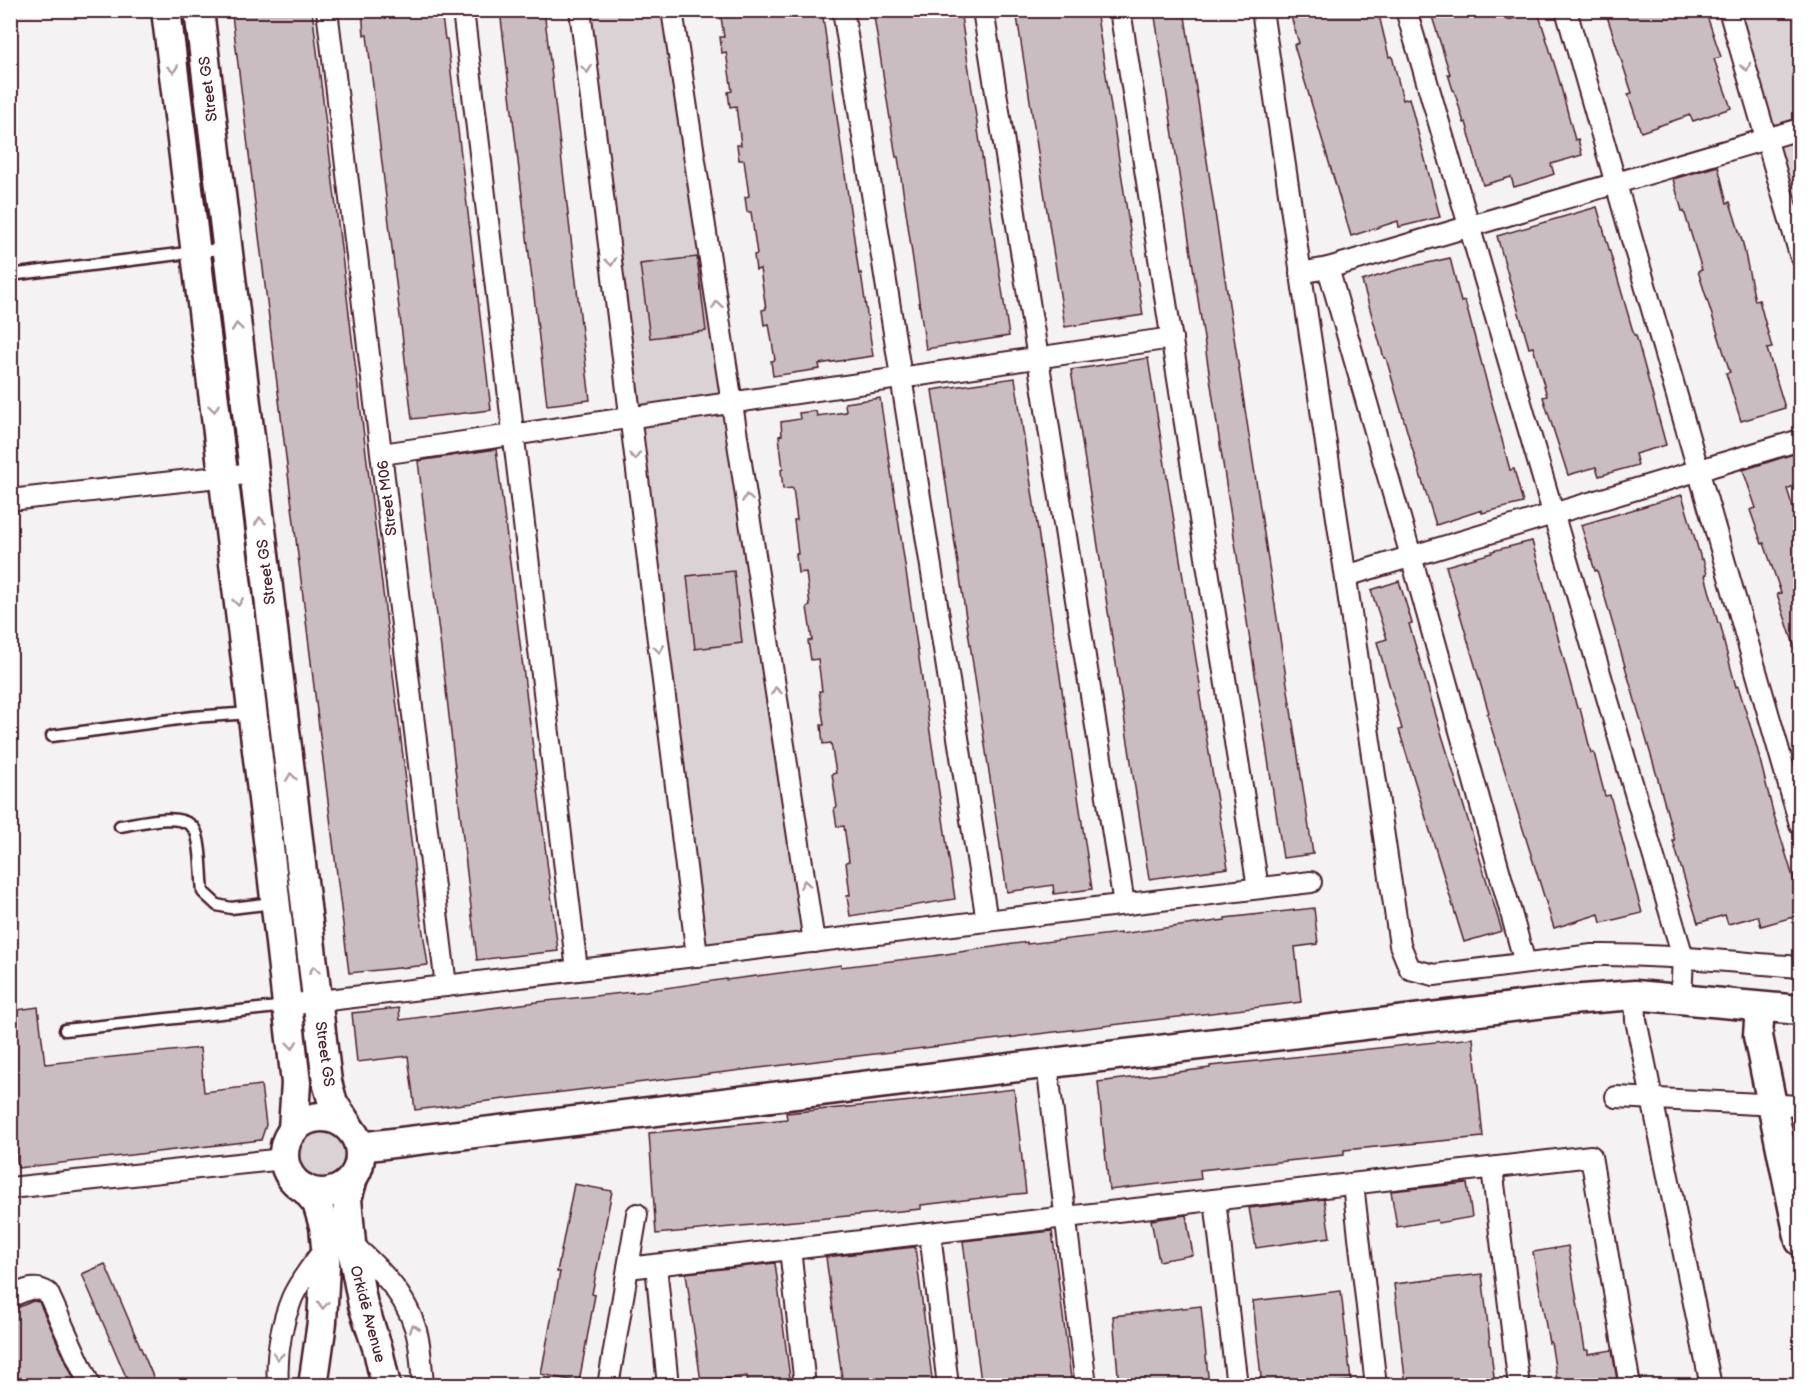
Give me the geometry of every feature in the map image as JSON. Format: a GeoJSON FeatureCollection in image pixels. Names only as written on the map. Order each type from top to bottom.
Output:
{"type":"FeatureCollection","features":[{"type":"Feature","properties":{"kind":"street","name":"Street GS"},"geometry":{"type":"LineString","coordinates":[[199,10],[327,1082],[333,1103],[355,1137]]}},
{"type":"Feature","properties":{"kind":"street","name":"Street M06"},"geometry":{"type":"LineString","coordinates":[[327,10],[446,986]]}},
{"type":"Feature","properties":{"kind":"street"},"geometry":{"type":"LineString","coordinates":[[463,10],[577,970]]}},
{"type":"Feature","properties":{"kind":"street"},"geometry":{"type":"LineString","coordinates":[[580,10],[697,956]]}},
{"type":"Feature","properties":{"kind":"street"},"geometry":{"type":"LineString","coordinates":[[672,10],[814,942]]}},
{"type":"Feature","properties":{"kind":"street"},"geometry":{"type":"LineString","coordinates":[[843,10],[987,921]]}},
{"type":"Feature","properties":{"kind":"street"},"geometry":{"type":"LineString","coordinates":[[982,10],[1124,904]]}},
{"type":"Feature","properties":{"kind":"street"},"geometry":{"type":"LineString","coordinates":[[1120,10],[1258,888]]}},
{"type":"Feature","properties":{"kind":"street"},"geometry":{"type":"LineString","coordinates":[[1262,10],[1400,945],[1410,969],[1434,975],[1592,955],[1683,957],[1800,967]]}},
{"type":"Feature","properties":{"kind":"street"},"geometry":{"type":"LineString","coordinates":[[1406,10],[1683,957],[1681,1000]]}},
{"type":"Feature","properties":{"kind":"street"},"geometry":{"type":"LineString","coordinates":[[1566,10],[1800,824]]}},
{"type":"Feature","properties":{"kind":"street"},"geometry":{"type":"LineString","coordinates":[[1730,10],[1800,255]]}},
{"type":"Feature","properties":{"kind":"street","name":"Street GS"},"geometry":{"type":"LineString","coordinates":[[172,11],[195,252],[296,1083],[293,1129]]}},
{"type":"Feature","properties":{"kind":"street"},"geometry":{"type":"LineString","coordinates":[[1300,273],[1328,268],[1800,129]]}},
{"type":"Feature","properties":{"kind":"street"},"geometry":{"type":"LineString","coordinates":[[1328,268],[1412,556],[1525,963]]}},
{"type":"Feature","properties":{"kind":"street"},"geometry":{"type":"LineString","coordinates":[[381,454],[1172,338]]}},
{"type":"Feature","properties":{"kind":"street"},"geometry":{"type":"LineString","coordinates":[[1346,576],[1800,440]]}},
{"type":"Feature","properties":{"kind":"street"},"geometry":{"type":"LineString","coordinates":[[10,500],[254,473]]}},
{"type":"Feature","properties":{"kind":"street"},"geometry":{"type":"LineString","coordinates":[[251,713],[282,707]]}},
{"type":"Feature","properties":{"kind":"street"},"geometry":{"type":"LineString","coordinates":[[272,872],[302,869]]}},
{"type":"Feature","properties":{"kind":"street"},"geometry":{"type":"LineString","coordinates":[[287,1005],[1311,882]]}},
{"type":"Feature","properties":{"kind":"street"},"geometry":{"type":"LineString","coordinates":[[1635,995],[1636,1020],[1711,1386]]}},
{"type":"Feature","properties":{"kind":"street"},"geometry":{"type":"LineString","coordinates":[[355,1137],[1047,1064],[1558,1002],[1635,995],[1800,1010]]}},
{"type":"Feature","properties":{"kind":"street"},"geometry":{"type":"LineString","coordinates":[[1760,1007],[1758,1036],[1800,1241]]}},
{"type":"Feature","properties":{"kind":"street"},"geometry":{"type":"LineString","coordinates":[[1047,1064],[1086,1386]]}},
{"type":"Feature","properties":{"kind":"street"},"geometry":{"type":"LineString","coordinates":[[1616,1097],[1800,1106]]}},
{"type":"Feature","properties":{"kind":"street"},"geometry":{"type":"LineString","coordinates":[[331,1117],[341,1121],[355,1137],[358,1168],[353,1178],[336,1191],[314,1192],[304,1188],[290,1176],[284,1159],[286,1143],[293,1129],[309,1118],[331,1117]]}},
{"type":"Feature","properties":{"kind":"street"},"geometry":{"type":"LineString","coordinates":[[628,1268],[1591,1156],[1630,1386]]}},
{"type":"Feature","properties":{"kind":"street"},"geometry":{"type":"LineString","coordinates":[[10,1188],[284,1159]]}},
{"type":"Feature","properties":{"kind":"street"},"geometry":{"type":"LineString","coordinates":[[1492,1168],[1519,1386]]}},
{"type":"Feature","properties":{"kind":"street","name":"Orkidē Avenue"},"geometry":{"type":"LineString","coordinates":[[313,1386],[322,1322],[353,1178]]}},
{"type":"Feature","properties":{"kind":"street"},"geometry":{"type":"LineString","coordinates":[[1353,1184],[1376,1386]]}},
{"type":"Feature","properties":{"kind":"street","name":"Orkidē Avenue"},"geometry":{"type":"LineString","coordinates":[[304,1188],[317,1203],[324,1226],[338,1245],[363,1305],[378,1350],[386,1386]]}},
{"type":"Feature","properties":{"kind":"street"},"geometry":{"type":"LineString","coordinates":[[1215,1200],[1237,1386]]}},
{"type":"Feature","properties":{"kind":"street"},"geometry":{"type":"LineString","coordinates":[[608,1386],[637,1214]]}},
{"type":"Feature","properties":{"kind":"street"},"geometry":{"type":"LineString","coordinates":[[930,1233],[948,1386]]}},
{"type":"Feature","properties":{"kind":"street"},"geometry":{"type":"LineString","coordinates":[[278,1386],[280,1339],[292,1298],[338,1245]]}},
{"type":"Feature","properties":{"kind":"street","name":"Orkidē Avenue"},"geometry":{"type":"LineString","coordinates":[[338,1245],[380,1270],[405,1302],[419,1342],[423,1386]]}},
{"type":"Feature","properties":{"kind":"street"},"geometry":{"type":"LineString","coordinates":[[790,1249],[805,1386]]}},
{"type":"Feature","properties":{"kind":"street"},"geometry":{"type":"LineString","coordinates":[[656,1265],[668,1386]]}},
{"type":"Feature","properties":{"kind":"street"},"geometry":{"type":"LineString","coordinates":[[10,1297],[30,1288],[40,1288],[48,1293],[90,1386]]}},
{"type":"Feature","properties":{"kind":"lane"},"geometry":{"type":"LineString","coordinates":[[10,275],[227,248]]}},
{"type":"Feature","properties":{"kind":"lane"},"geometry":{"type":"LineString","coordinates":[[52,736],[193,717],[251,713]]}},
{"type":"Feature","properties":{"kind":"lane"},"geometry":{"type":"LineString","coordinates":[[120,826],[170,818],[187,822],[197,833],[202,892],[218,905],[231,908],[274,903]]}},
{"type":"Feature","properties":{"kind":"lane"},"geometry":{"type":"LineString","coordinates":[[64,1030],[287,1005]]}},
{"type":"Feature","properties":{"kind":"shaded area"},"geometry":{"type":"Polygon","coordinates":[[[580,11],[672,11],[814,942],[697,956],[580,11]]]}},
{"type":"Feature","properties":{"kind":"shaded area"},"geometry":{"type":"Polygon","coordinates":[[[1729,11],[1800,11],[1800,255],[1729,11]]]}},
{"type":"Feature","properties":{"kind":"shaded area"},"geometry":{"type":"Polygon","coordinates":[[[322,1130],[340,1137],[347,1155],[340,1173],[322,1180],[304,1173],[297,1155],[304,1137],[322,1130]]]}},
{"type":"Feature","properties":{"kind":"building"},"geometry":{"type":"Polygon","coordinates":[[[266,10],[312,10],[406,781],[404,781],[418,900],[428,965],[349,973],[232,15],[266,10]]]}},
{"type":"Feature","properties":{"kind":"building"},"geometry":{"type":"Polygon","coordinates":[[[362,10],[441,10],[445,39],[447,39],[491,410],[412,419],[367,35],[364,35],[362,10]]]}},
{"type":"Feature","properties":{"kind":"building"},"geometry":{"type":"Polygon","coordinates":[[[500,10],[544,10],[590,400],[547,405],[500,10]]]}},
{"type":"Feature","properties":{"kind":"building"},"geometry":{"type":"Polygon","coordinates":[[[724,10],[822,10],[859,274],[861,273],[873,356],[819,364],[820,369],[773,376],[771,361],[775,360],[769,324],[764,325],[762,310],[766,309],[760,269],[756,270],[754,255],[757,254],[751,212],[747,212],[745,197],[749,196],[744,160],[739,160],[737,145],[741,145],[736,106],[730,107],[728,92],[732,91],[726,52],[722,53],[720,37],[724,37],[721,17],[725,16],[724,10]]]}},
{"type":"Feature","properties":{"kind":"building"},"geometry":{"type":"Polygon","coordinates":[[[873,10],[960,10],[1009,336],[926,349],[898,157],[896,157],[873,10]]]}},
{"type":"Feature","properties":{"kind":"building"},"geometry":{"type":"Polygon","coordinates":[[[1016,10],[1096,10],[1143,315],[1065,327],[1016,10]]]}},
{"type":"Feature","properties":{"kind":"building"},"geometry":{"type":"Polygon","coordinates":[[[1154,10],[1184,10],[1313,854],[1283,858],[1154,10]]]}},
{"type":"Feature","properties":{"kind":"building"},"geometry":{"type":"Polygon","coordinates":[[[1289,10],[1378,11],[1389,57],[1392,56],[1403,100],[1409,98],[1440,217],[1399,227],[1398,221],[1351,236],[1294,45],[1299,43],[1289,10]]]}},
{"type":"Feature","properties":{"kind":"building"},"geometry":{"type":"Polygon","coordinates":[[[1430,10],[1505,10],[1508,20],[1538,12],[1575,140],[1578,139],[1582,155],[1551,164],[1554,174],[1531,182],[1514,187],[1511,177],[1483,185],[1466,122],[1464,123],[1453,90],[1430,10]]]}},
{"type":"Feature","properties":{"kind":"building"},"geometry":{"type":"Polygon","coordinates":[[[1605,10],[1705,10],[1721,57],[1714,59],[1731,108],[1693,121],[1690,115],[1641,132],[1628,94],[1632,93],[1605,10]]]}},
{"type":"Feature","properties":{"kind":"building"},"geometry":{"type":"Polygon","coordinates":[[[1718,166],[1727,203],[1730,202],[1743,244],[1755,301],[1759,300],[1772,348],[1767,349],[1785,408],[1741,421],[1726,373],[1730,372],[1698,271],[1702,270],[1673,179],[1718,166]]]}},
{"type":"Feature","properties":{"kind":"building"},"geometry":{"type":"Polygon","coordinates":[[[1597,207],[1634,335],[1636,335],[1666,445],[1635,454],[1638,465],[1599,476],[1596,467],[1568,475],[1543,397],[1547,396],[1533,347],[1529,348],[1497,236],[1597,207]]]}},
{"type":"Feature","properties":{"kind":"building"},"geometry":{"type":"Polygon","coordinates":[[[697,257],[706,331],[650,338],[640,264],[697,257]]]}},
{"type":"Feature","properties":{"kind":"building"},"geometry":{"type":"Polygon","coordinates":[[[1450,258],[1461,302],[1465,301],[1510,470],[1514,469],[1523,503],[1482,513],[1482,510],[1436,525],[1362,281],[1450,258]]]}},
{"type":"Feature","properties":{"kind":"building"},"geometry":{"type":"Polygon","coordinates":[[[1148,358],[1228,868],[1149,879],[1071,370],[1148,358]]]}},
{"type":"Feature","properties":{"kind":"building"},"geometry":{"type":"Polygon","coordinates":[[[1015,378],[1092,889],[1054,894],[1053,885],[1007,892],[932,390],[1015,378]]]}},
{"type":"Feature","properties":{"kind":"building"},"geometry":{"type":"Polygon","coordinates":[[[880,398],[955,899],[850,916],[846,862],[849,861],[844,826],[837,827],[834,808],[837,807],[832,774],[836,773],[831,743],[823,744],[821,725],[824,725],[819,691],[822,691],[818,659],[811,660],[808,641],[812,640],[807,607],[810,606],[806,572],[798,573],[794,520],[797,520],[793,488],[783,489],[779,436],[782,435],[781,422],[800,419],[799,413],[816,411],[817,416],[846,412],[845,403],[880,398]]]}},
{"type":"Feature","properties":{"kind":"building"},"geometry":{"type":"Polygon","coordinates":[[[496,449],[558,951],[477,960],[418,461],[496,449]]]}},
{"type":"Feature","properties":{"kind":"building"},"geometry":{"type":"Polygon","coordinates":[[[1800,452],[1800,483],[1787,489],[1800,530],[1800,657],[1798,657],[1777,594],[1781,593],[1750,510],[1756,508],[1743,470],[1800,452]]]}},
{"type":"Feature","properties":{"kind":"building"},"geometry":{"type":"Polygon","coordinates":[[[1682,495],[1701,559],[1703,559],[1707,574],[1705,575],[1736,687],[1738,686],[1757,748],[1773,812],[1800,900],[1800,915],[1761,926],[1758,916],[1728,924],[1725,915],[1698,923],[1597,570],[1595,571],[1581,525],[1682,495]]]}},
{"type":"Feature","properties":{"kind":"building"},"geometry":{"type":"Polygon","coordinates":[[[1532,541],[1577,708],[1580,708],[1605,796],[1610,795],[1642,913],[1601,923],[1599,914],[1554,928],[1487,714],[1489,713],[1446,566],[1532,541]]]}},
{"type":"Feature","properties":{"kind":"building"},"geometry":{"type":"Polygon","coordinates":[[[734,571],[742,643],[695,649],[687,576],[734,571]]]}},
{"type":"Feature","properties":{"kind":"building"},"geometry":{"type":"Polygon","coordinates":[[[1399,581],[1412,623],[1409,624],[1502,931],[1464,942],[1399,730],[1402,729],[1377,642],[1387,639],[1371,590],[1399,581]]]}},
{"type":"Feature","properties":{"kind":"building"},"geometry":{"type":"Polygon","coordinates":[[[1314,908],[1318,944],[1295,947],[1301,1002],[415,1110],[408,1056],[357,1062],[352,1013],[399,1008],[400,1020],[537,1002],[632,993],[841,965],[841,967],[933,956],[1027,942],[1027,944],[1120,934],[1225,920],[1225,918],[1314,908]]]}},
{"type":"Feature","properties":{"kind":"building"},"geometry":{"type":"Polygon","coordinates":[[[38,1007],[45,1064],[200,1048],[204,1092],[261,1085],[266,1125],[261,1140],[18,1168],[10,1107],[10,1011],[38,1007]]]}},
{"type":"Feature","properties":{"kind":"building"},"geometry":{"type":"Polygon","coordinates":[[[1473,1038],[1483,1137],[1344,1150],[1344,1155],[1200,1170],[1201,1179],[1109,1190],[1098,1082],[1210,1068],[1210,1066],[1473,1038]]]}},
{"type":"Feature","properties":{"kind":"building"},"geometry":{"type":"Polygon","coordinates":[[[1014,1089],[1026,1193],[921,1205],[921,1209],[656,1234],[649,1133],[787,1119],[786,1113],[1014,1089]]]}},
{"type":"Feature","properties":{"kind":"building"},"geometry":{"type":"Polygon","coordinates":[[[1467,1183],[1472,1217],[1397,1227],[1391,1191],[1467,1183]]]}},
{"type":"Feature","properties":{"kind":"building"},"geometry":{"type":"Polygon","coordinates":[[[574,1184],[612,1191],[592,1294],[595,1295],[579,1382],[541,1374],[574,1184]]]}},
{"type":"Feature","properties":{"kind":"building"},"geometry":{"type":"Polygon","coordinates":[[[1324,1199],[1330,1237],[1256,1248],[1249,1208],[1324,1199]]]}},
{"type":"Feature","properties":{"kind":"building"},"geometry":{"type":"Polygon","coordinates":[[[1186,1215],[1193,1255],[1159,1261],[1151,1220],[1186,1215]]]}},
{"type":"Feature","properties":{"kind":"building"},"geometry":{"type":"Polygon","coordinates":[[[1052,1231],[1072,1386],[993,1386],[993,1380],[981,1382],[963,1241],[1052,1231]]]}},
{"type":"Feature","properties":{"kind":"building"},"geometry":{"type":"Polygon","coordinates":[[[1568,1246],[1585,1350],[1588,1350],[1588,1354],[1612,1350],[1618,1386],[1558,1386],[1533,1252],[1568,1246]]]}},
{"type":"Feature","properties":{"kind":"building"},"geometry":{"type":"Polygon","coordinates":[[[915,1247],[933,1386],[843,1386],[826,1257],[915,1247]]]}},
{"type":"Feature","properties":{"kind":"building"},"geometry":{"type":"Polygon","coordinates":[[[775,1263],[791,1386],[748,1386],[747,1376],[701,1382],[686,1273],[775,1263]]]}},
{"type":"Feature","properties":{"kind":"building"},"geometry":{"type":"Polygon","coordinates":[[[105,1264],[154,1379],[139,1386],[130,1386],[82,1274],[105,1264]]]}},
{"type":"Feature","properties":{"kind":"building"},"geometry":{"type":"Polygon","coordinates":[[[1482,1274],[1495,1386],[1406,1386],[1394,1284],[1482,1274]]]}},
{"type":"Feature","properties":{"kind":"building"},"geometry":{"type":"Polygon","coordinates":[[[1341,1291],[1351,1381],[1305,1386],[1262,1386],[1253,1301],[1341,1291]]]}},
{"type":"Feature","properties":{"kind":"building"},"geometry":{"type":"Polygon","coordinates":[[[33,1301],[39,1302],[77,1386],[10,1386],[10,1311],[33,1301]]]}},
{"type":"Feature","properties":{"kind":"building"},"geometry":{"type":"Polygon","coordinates":[[[1201,1306],[1209,1386],[1119,1386],[1113,1316],[1201,1306]]]}}]}
